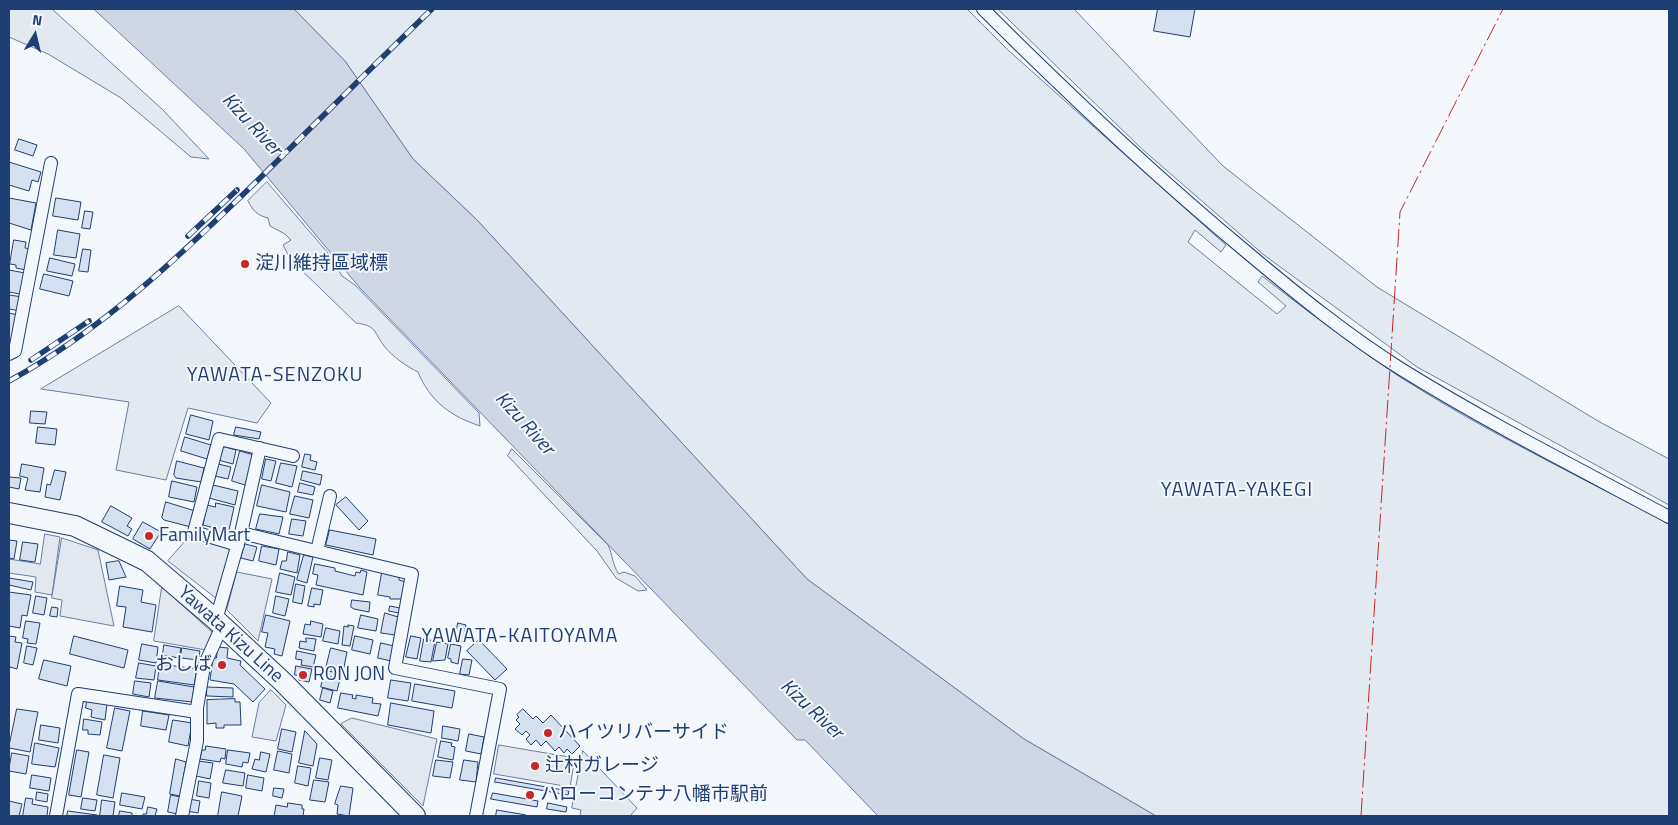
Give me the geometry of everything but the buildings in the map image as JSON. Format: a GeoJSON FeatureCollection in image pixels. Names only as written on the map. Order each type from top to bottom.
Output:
{"type":"FeatureCollection","features":[{"type":"Feature","properties":{"kind":"main road","name":"Yawata Kizu Line"},"geometry":{"type":"LineString","coordinates":[[9,514],[76,526],[147,561],[219,623],[283,682],[415,816]]}},
{"type":"Feature","properties":{"kind":"street"},"geometry":{"type":"LineString","coordinates":[[982,9],[1066,92],[1185,200],[1317,310],[1400,368],[1495,425],[1669,517]]}},
{"type":"Feature","properties":{"kind":"street"},"geometry":{"type":"LineString","coordinates":[[9,354],[15,352],[51,163]]}},
{"type":"Feature","properties":{"kind":"street"},"geometry":{"type":"LineString","coordinates":[[293,456],[219,439],[194,532],[317,551],[412,574],[395,668],[500,689],[476,816]]}},
{"type":"Feature","properties":{"kind":"street"},"geometry":{"type":"LineString","coordinates":[[182,816],[197,741],[197,712],[204,666],[219,623],[260,448]]}},
{"type":"Feature","properties":{"kind":"street"},"geometry":{"type":"LineString","coordinates":[[317,551],[330,496]]}},
{"type":"Feature","properties":{"kind":"street"},"geometry":{"type":"LineString","coordinates":[[56,816],[78,694],[197,712]]}},
{"type":"Feature","properties":{"kind":"shaded area"},"geometry":{"type":"Polygon","coordinates":[[[9,9],[52,9],[163,110],[209,159],[191,157],[121,98],[48,54],[9,37],[9,9]]]}},
{"type":"Feature","properties":{"kind":"shaded area"},"geometry":{"type":"Polygon","coordinates":[[[294,9],[967,9],[1008,50],[1226,245],[1221,252],[1195,230],[1188,242],[1277,314],[1286,306],[1258,282],[1262,276],[1400,377],[1499,435],[1669,524],[1669,816],[1156,816],[1024,739],[807,579],[477,220],[413,159],[345,61],[294,9]]]}},
{"type":"Feature","properties":{"kind":"shaded area"},"geometry":{"type":"Polygon","coordinates":[[[998,9],[1074,9],[1223,166],[1377,287],[1598,421],[1669,459],[1669,505],[1417,367],[1264,255],[1142,149],[998,9]]]}},
{"type":"Feature","properties":{"kind":"shaded area"},"geometry":{"type":"Polygon","coordinates":[[[267,182],[328,253],[342,276],[355,285],[479,413],[480,426],[459,417],[442,406],[429,391],[418,372],[391,354],[371,328],[356,323],[291,260],[283,245],[291,240],[285,234],[270,226],[268,218],[256,212],[248,201],[267,182]]]}},
{"type":"Feature","properties":{"kind":"shaded area"},"geometry":{"type":"Polygon","coordinates":[[[179,306],[271,403],[257,423],[188,408],[166,480],[116,470],[129,402],[41,389],[179,306]]]}},
{"type":"Feature","properties":{"kind":"shaded area"},"geometry":{"type":"Polygon","coordinates":[[[512,449],[608,545],[619,574],[624,572],[635,576],[647,590],[638,591],[616,578],[597,551],[508,456],[512,449]]]}},
{"type":"Feature","properties":{"kind":"shaded area"},"geometry":{"type":"Polygon","coordinates":[[[45,534],[60,537],[52,595],[35,592],[36,577],[9,573],[9,559],[40,564],[45,534]]]}},
{"type":"Feature","properties":{"kind":"shaded area"},"geometry":{"type":"Polygon","coordinates":[[[190,536],[226,546],[230,551],[217,599],[168,561],[190,536]]]}},
{"type":"Feature","properties":{"kind":"shaded area"},"geometry":{"type":"Polygon","coordinates":[[[62,538],[98,550],[114,626],[60,616],[62,600],[52,598],[62,538]]]}},
{"type":"Feature","properties":{"kind":"shaded area"},"geometry":{"type":"Polygon","coordinates":[[[237,572],[272,579],[258,641],[227,610],[237,572]]]}},
{"type":"Feature","properties":{"kind":"shaded area"},"geometry":{"type":"Polygon","coordinates":[[[162,587],[213,633],[206,650],[154,641],[162,587]]]}},
{"type":"Feature","properties":{"kind":"shaded area"},"geometry":{"type":"Polygon","coordinates":[[[271,690],[286,705],[276,741],[252,737],[259,703],[271,690]]]}},
{"type":"Feature","properties":{"kind":"shaded area"},"geometry":{"type":"Polygon","coordinates":[[[352,718],[437,739],[423,806],[341,724],[352,718]]]}},
{"type":"Feature","properties":{"kind":"shaded area","name":"辻村ガレージ"},"geometry":{"type":"Polygon","coordinates":[[[499,745],[575,758],[570,787],[494,774],[499,745]]]}},
{"type":"Feature","properties":{"kind":"shaded area"},"geometry":{"type":"Polygon","coordinates":[[[583,751],[637,808],[630,816],[580,816],[581,810],[572,808],[583,751]]]}},
{"type":"Feature","properties":{"kind":"water","name":"Kizu River"},"geometry":{"type":"Polygon","coordinates":[[[94,9],[294,9],[345,61],[413,159],[477,220],[807,579],[1024,739],[1156,816],[878,816],[805,740],[797,740],[360,288],[244,149],[94,9]]]}},
{"type":"Feature","properties":{"kind":"railway"},"geometry":{"type":"LineString","coordinates":[[9,381],[77,338],[141,289],[201,235],[432,9]]}},
{"type":"Feature","properties":{"kind":"railway"},"geometry":{"type":"LineString","coordinates":[[188,236],[237,190]]}},
{"type":"Feature","properties":{"kind":"railway"},"geometry":{"type":"LineString","coordinates":[[31,360],[89,321]]}},
{"type":"Feature","properties":{"kind":"power"},"geometry":{"type":"LineString","coordinates":[[1361,816],[1400,212],[1503,9]]}},
{"type":"Feature","properties":{"kind":"place","name":"淀川維持區域標"},"geometry":{"type":"Point","coordinates":[245,264]}},
{"type":"Feature","properties":{"kind":"place","name":"FamilyMart"},"geometry":{"type":"Point","coordinates":[149,536]}},
{"type":"Feature","properties":{"kind":"place","name":"おしば"},"geometry":{"type":"Point","coordinates":[222,665]}},
{"type":"Feature","properties":{"kind":"place","name":"RON JON"},"geometry":{"type":"Point","coordinates":[303,675]}},
{"type":"Feature","properties":{"kind":"place","name":"ハイツリバーサイド"},"geometry":{"type":"Point","coordinates":[548,733]}},
{"type":"Feature","properties":{"kind":"place","name":"辻村ガレージ"},"geometry":{"type":"Point","coordinates":[535,766]}},
{"type":"Feature","properties":{"kind":"place","name":"ハローコンテナ八幡市駅前"},"geometry":{"type":"Point","coordinates":[530,795]}},
{"type":"Feature","properties":{"kind":"district","name":"YAWATA-SENZOKU"},"geometry":{"type":"Point","coordinates":[275,376]}},
{"type":"Feature","properties":{"kind":"district","name":"YAWATA-YAKEGI"},"geometry":{"type":"Point","coordinates":[1237,491]}},
{"type":"Feature","properties":{"kind":"district","name":"YAWATA-KAITOYAMA"},"geometry":{"type":"Point","coordinates":[520,637]}}]}
